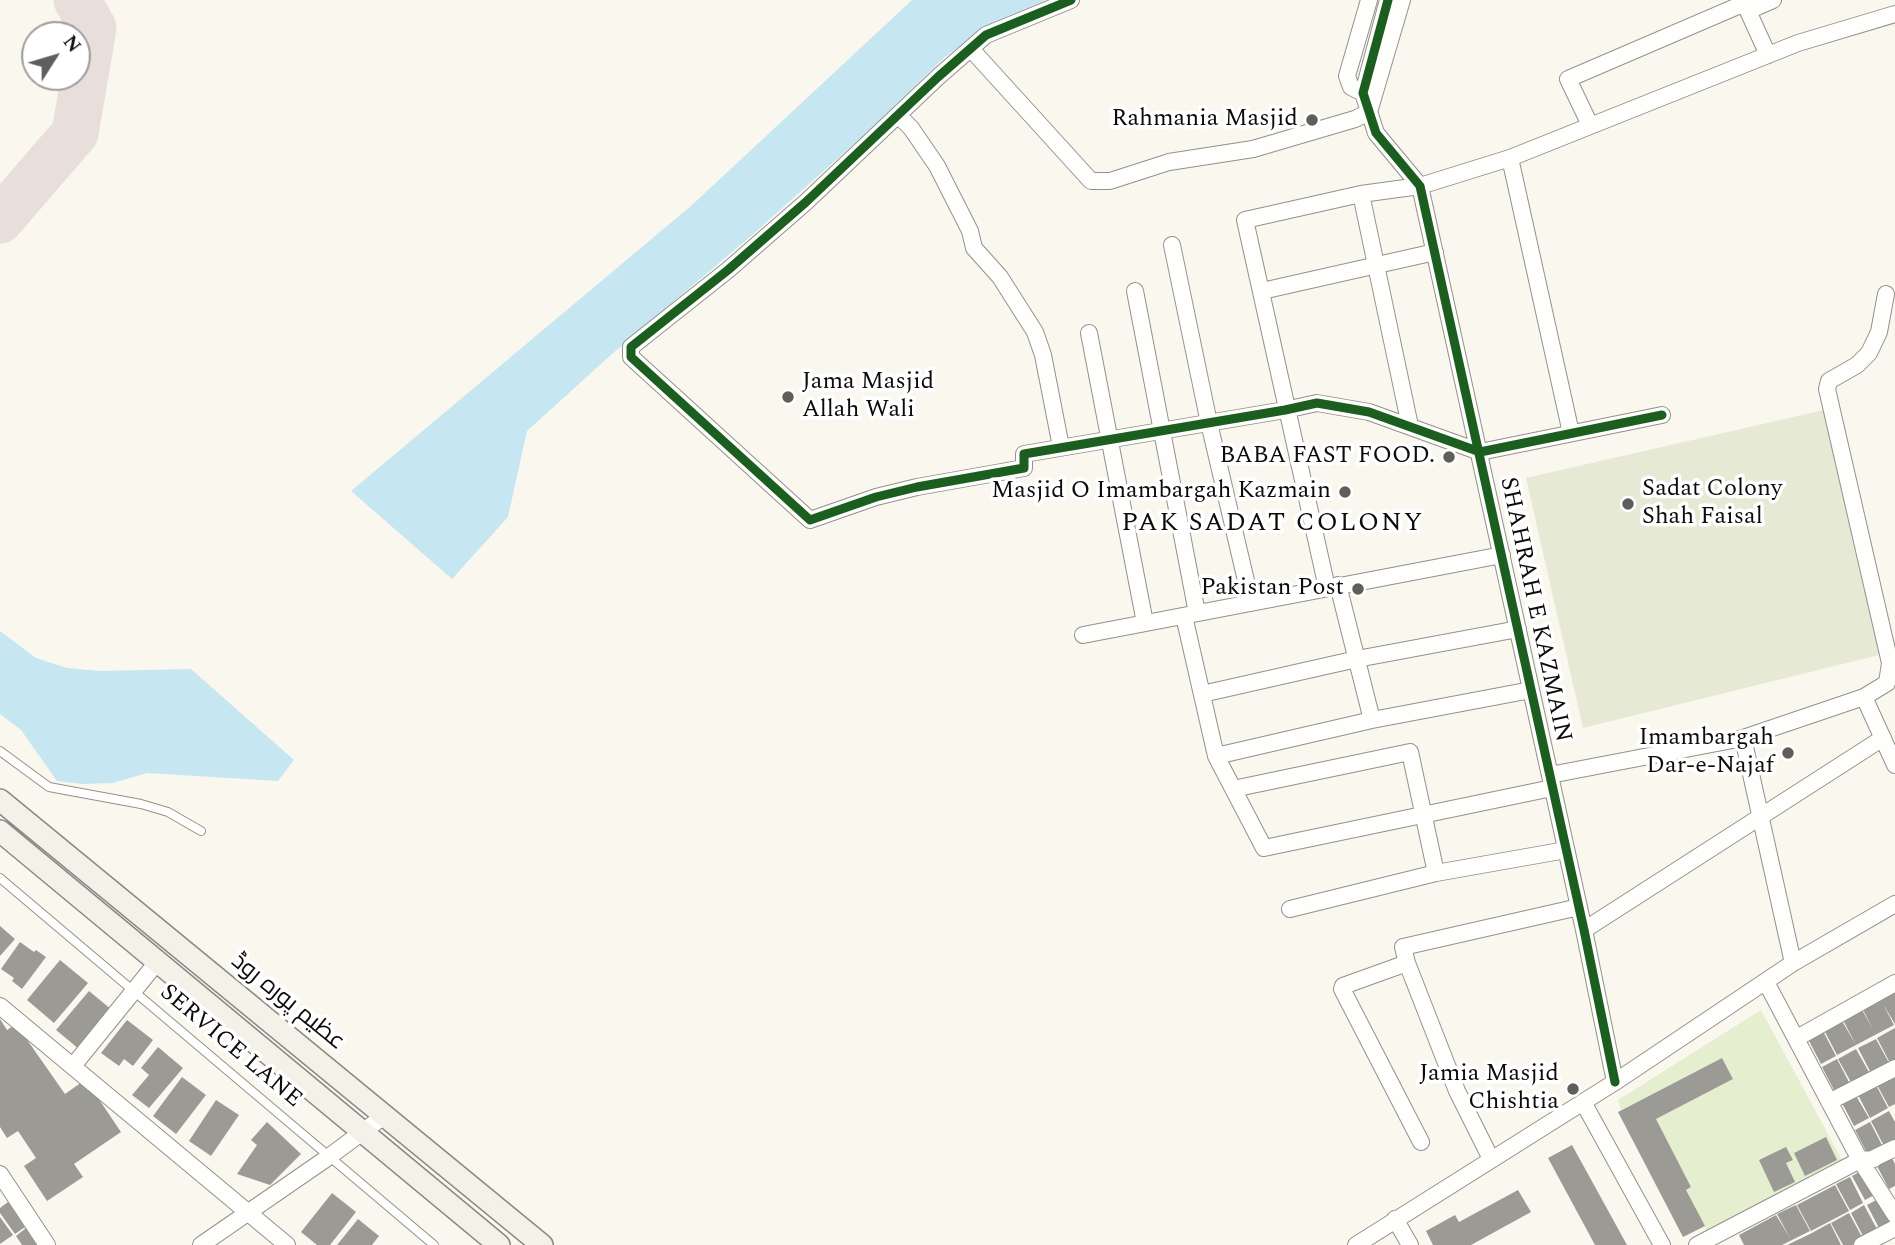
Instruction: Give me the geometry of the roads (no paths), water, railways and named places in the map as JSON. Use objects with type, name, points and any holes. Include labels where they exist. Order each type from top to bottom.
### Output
[{"type":"main road","name":"عظیم پورہ روڈ","points":[[0,800],[542,1245]]},
{"type":"main road","name":"عظیم پورہ روڈ","points":[[0,831],[499,1245]]},
{"type":"street","points":[[1071,0],[986,35],[787,219],[631,347],[631,357],[810,520],[876,497],[917,487],[1024,468],[1024,454],[1317,403],[1369,412],[1480,453],[1662,415]]},
{"type":"street","name":"SHAHRAH E KAZMAIN","points":[[1370,0],[1347,76],[1350,87],[1363,93],[1376,133],[1420,187],[1615,1082]]},
{"type":"street","points":[[1363,93],[1388,0]]},
{"type":"street","points":[[971,48],[1091,181],[1110,181],[1169,162],[1253,149],[1355,120],[1369,112],[1402,0]]},
{"type":"street","points":[[1590,125],[1569,79],[1745,5],[1773,0]]},
{"type":"street","points":[[1745,5],[1768,55]]},
{"type":"street","points":[[1372,720],[1357,659],[1332,587],[1285,410],[1245,220],[1361,194],[1420,187],[1510,158],[1798,43],[1895,14]]},
{"type":"street","points":[[899,116],[911,128],[937,166],[970,231],[974,248],[1000,277],[1035,332],[1043,355],[1061,447]]},
{"type":"street","points":[[1510,158],[1571,433]]},
{"type":"street","points":[[1361,194],[1410,426]]},
{"type":"street","points":[[1172,245],[1209,423],[1251,602]]},
{"type":"street","points":[[1262,291],[1435,252]]},
{"type":"street","points":[[1135,291],[1161,431],[1202,694],[1216,757],[1264,848],[1424,814],[1551,781],[1743,737],[1864,697],[1887,683],[1890,663],[1827,389],[1829,382],[1857,365],[1869,353],[1879,332],[1886,294]]},
{"type":"street","points":[[1089,333],[1145,623]]},
{"type":"street","points":[[1083,635],[1502,555]]},
{"type":"street","points":[[1202,694],[1357,659],[1518,629]]},
{"type":"street","points":[[1216,757],[1372,720],[1531,690]]},
{"type":"street","points":[[1864,697],[1895,765]]},
{"type":"street","points":[[1743,737],[1793,963]]},
{"type":"street","points":[[1584,930],[1882,738]]},
{"type":"street","points":[[1233,789],[1410,752],[1436,873]]},
{"type":"street","points":[[1290,909],[1436,873],[1566,850]]},
{"type":"street","points":[[1356,1245],[1615,1082],[1793,963],[1895,904]]},
{"type":"street","points":[[1491,1159],[1457,1091],[1403,947],[1579,907]]},
{"type":"street","points":[[74,1066],[158,961]]},
{"type":"street","points":[[1407,963],[1343,986],[1342,989],[1421,1142]]},
{"type":"street","points":[[1766,982],[1829,1102],[1895,1215]]},
{"type":"street","points":[[1797,1038],[1895,983]]},
{"type":"street","points":[[0,1006],[287,1245]]},
{"type":"street","points":[[1829,1102],[1895,1068]]},
{"type":"street","points":[[1583,1102],[1661,1245]]},
{"type":"street","points":[[201,1245],[384,1116]]},
{"type":"street","points":[[1697,1245],[1895,1148]]},
{"type":"street","points":[[0,1174],[6,1196],[47,1245]]},
{"type":"street","points":[[1395,1219],[1409,1245]]},
{"type":"street","points":[[1862,1245],[1895,1227]]},
{"type":"lane","points":[[0,751],[49,787],[141,804],[168,813],[201,831]]},
{"type":"lane","name":"SERVICE LANE","points":[[0,878],[434,1245]]},
{"type":"water","points":[[912,0],[1046,0],[994,22],[945,57],[866,133],[751,236],[613,353],[527,431],[508,517],[452,579],[351,491],[692,205]]},
{"type":"water","points":[[0,631],[36,658],[67,668],[100,671],[191,669],[294,760],[278,781],[147,773],[113,783],[82,784],[57,781],[21,730],[0,714]]},
{"type":"place","name":"Rahmania Masjid","points":[[1312,120]]},
{"type":"place","name":"Jama Masjid Allah Wali","points":[[788,397]]},
{"type":"place","name":"BABA FAST FOOD.","points":[[1449,457]]},
{"type":"place","name":"Masjid O Imambargah Kazmain","points":[[1345,492]]},
{"type":"place","name":"Sadat Colony Shah Faisal","points":[[1628,504]]},
{"type":"place","name":"Pakistan Post","points":[[1358,589]]},
{"type":"place","name":"Imambargah Dar-e-Najaf","points":[[1788,753]]},
{"type":"place","name":"Jamia Masjid Chishtia","points":[[1573,1089]]},
{"type":"district","name":"PAK SADAT COLONY","points":[[1273,525]]}]
